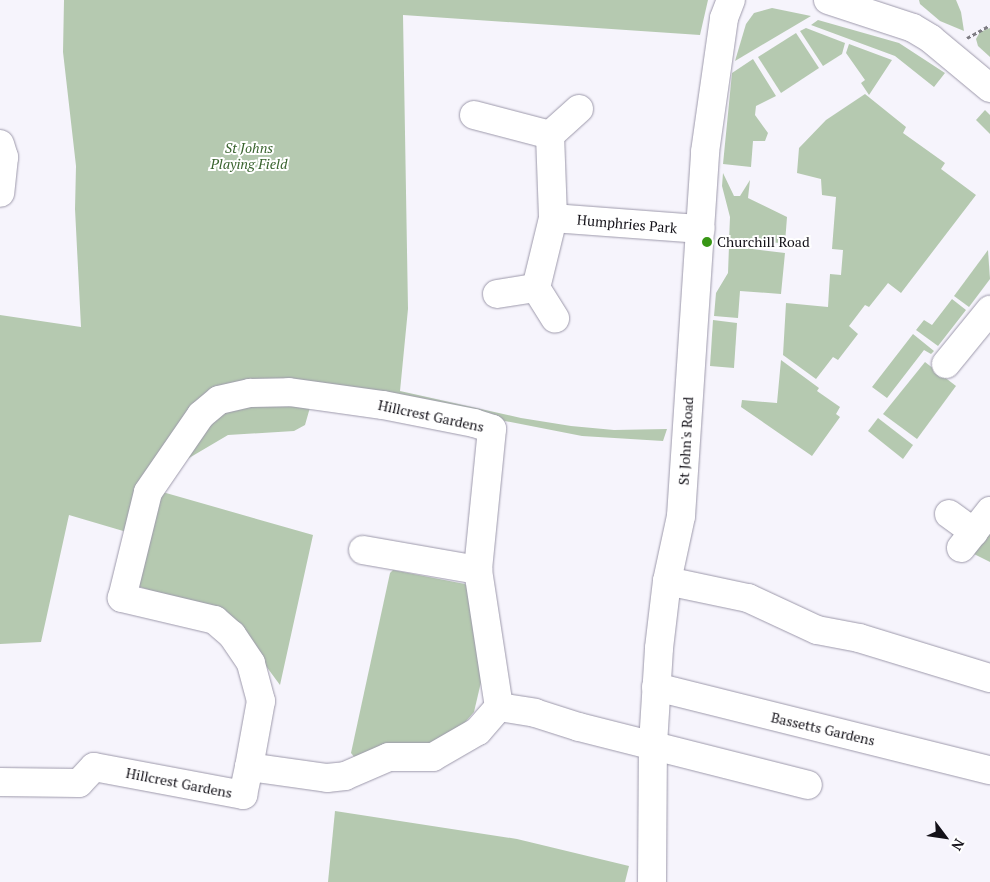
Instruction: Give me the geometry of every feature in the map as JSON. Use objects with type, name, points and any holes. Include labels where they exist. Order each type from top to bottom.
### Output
[{"type":"street","name":"St John's Road","points":[[652,882],[653,744],[656,687],[667,581],[681,516],[705,152],[724,18],[731,0]]},
{"type":"street","points":[[828,0],[897,11],[990,88]]},
{"type":"street","points":[[550,135],[580,109]]},
{"type":"street","points":[[474,115],[550,135]]},
{"type":"street","points":[[550,135],[553,218],[550,240],[536,288],[555,318]]},
{"type":"street","points":[[0,144],[4,157],[0,193]]},
{"type":"street","name":"Humphries Park","points":[[553,218],[701,229]]},
{"type":"street","points":[[497,294],[536,288]]},
{"type":"street","points":[[946,364],[990,310]]},
{"type":"street","name":"Hillcrest Gardens","points":[[0,782],[79,783],[94,767],[243,795],[261,701],[251,663],[232,635],[215,620],[122,598],[138,526],[153,484],[201,414],[220,400],[250,393],[289,392],[347,401],[383,404],[474,423],[492,429],[478,570],[499,706]]},
{"type":"street","points":[[949,514],[975,530]]},
{"type":"street","points":[[363,550],[478,570]]},
{"type":"street","points":[[667,581],[748,598],[817,630],[859,638],[990,678]]},
{"type":"street","name":"Bassetts Gardens","points":[[656,687],[990,770]]},
{"type":"street","points":[[249,766],[327,778],[345,776],[389,757],[433,757],[478,731],[499,706],[808,785]]},
{"type":"green space","name":"St Johns Playing Field","points":[[64,0],[708,0],[700,35],[403,15],[408,309],[400,391],[521,418],[571,426],[614,430],[667,429],[663,441],[582,436],[397,400],[315,390],[305,425],[294,431],[228,435],[145,484],[130,533],[69,515],[41,642],[0,644],[0,315],[81,327],[75,209],[76,166],[63,52]]},
{"type":"green space","points":[[919,0],[956,0],[961,12],[964,31],[940,21],[920,4]]},
{"type":"green space","points":[[772,8],[811,16],[735,61],[746,24],[754,13]]},
{"type":"green space","points":[[818,20],[899,43],[945,73],[934,87],[895,56],[811,25]]},
{"type":"green space","points":[[806,28],[845,43],[842,54],[823,66],[800,31]]},
{"type":"green space","points":[[990,28],[990,57],[978,46],[976,39],[980,32]]},
{"type":"green space","points":[[796,33],[819,68],[781,93],[758,57]]},
{"type":"green space","points":[[849,44],[892,60],[869,95],[861,83],[865,80],[846,53]]},
{"type":"green space","points":[[753,59],[776,96],[756,106],[755,115],[768,133],[765,141],[753,141],[751,167],[723,164],[732,73]]},
{"type":"green space","points":[[865,94],[906,127],[903,133],[945,163],[941,169],[976,195],[901,293],[888,283],[869,307],[865,305],[849,326],[858,334],[838,360],[833,357],[816,379],[783,355],[786,303],[828,307],[830,274],[841,275],[843,250],[832,249],[836,197],[822,195],[821,179],[797,173],[799,148],[826,120]]},
{"type":"green space","points":[[985,110],[990,115],[990,134],[976,120]]},
{"type":"green space","points":[[723,173],[734,196],[740,196],[750,180],[748,198],[787,217],[785,243],[729,241],[730,217],[722,186]]},
{"type":"green space","points":[[729,246],[785,253],[781,294],[740,291],[738,318],[714,316],[716,293],[728,273]]},
{"type":"green space","points":[[988,250],[990,279],[969,307],[954,296]]},
{"type":"green space","points":[[952,299],[966,310],[938,346],[916,330],[924,320],[932,325]]},
{"type":"green space","points":[[713,320],[737,323],[734,368],[710,366]]},
{"type":"green space","points":[[913,334],[934,351],[931,354],[924,350],[887,398],[872,387]]},
{"type":"green space","points":[[781,360],[819,388],[817,391],[840,407],[836,414],[840,417],[812,456],[741,407],[742,400],[777,403]]},
{"type":"green space","points":[[925,362],[956,386],[917,439],[883,414]]},
{"type":"green space","points":[[878,418],[913,445],[903,459],[868,431]]},
{"type":"green space","points":[[159,491],[313,535],[280,685],[230,617],[131,584]]},
{"type":"green space","points":[[990,530],[990,562],[972,553]]},
{"type":"green space","points":[[393,570],[465,584],[471,590],[481,682],[474,712],[455,734],[436,748],[355,758],[351,753],[390,573]]},
{"type":"green space","points":[[335,811],[517,839],[629,866],[625,882],[328,882]]},
{"type":"place","name":"Churchill Road","points":[[707,242]]}]
